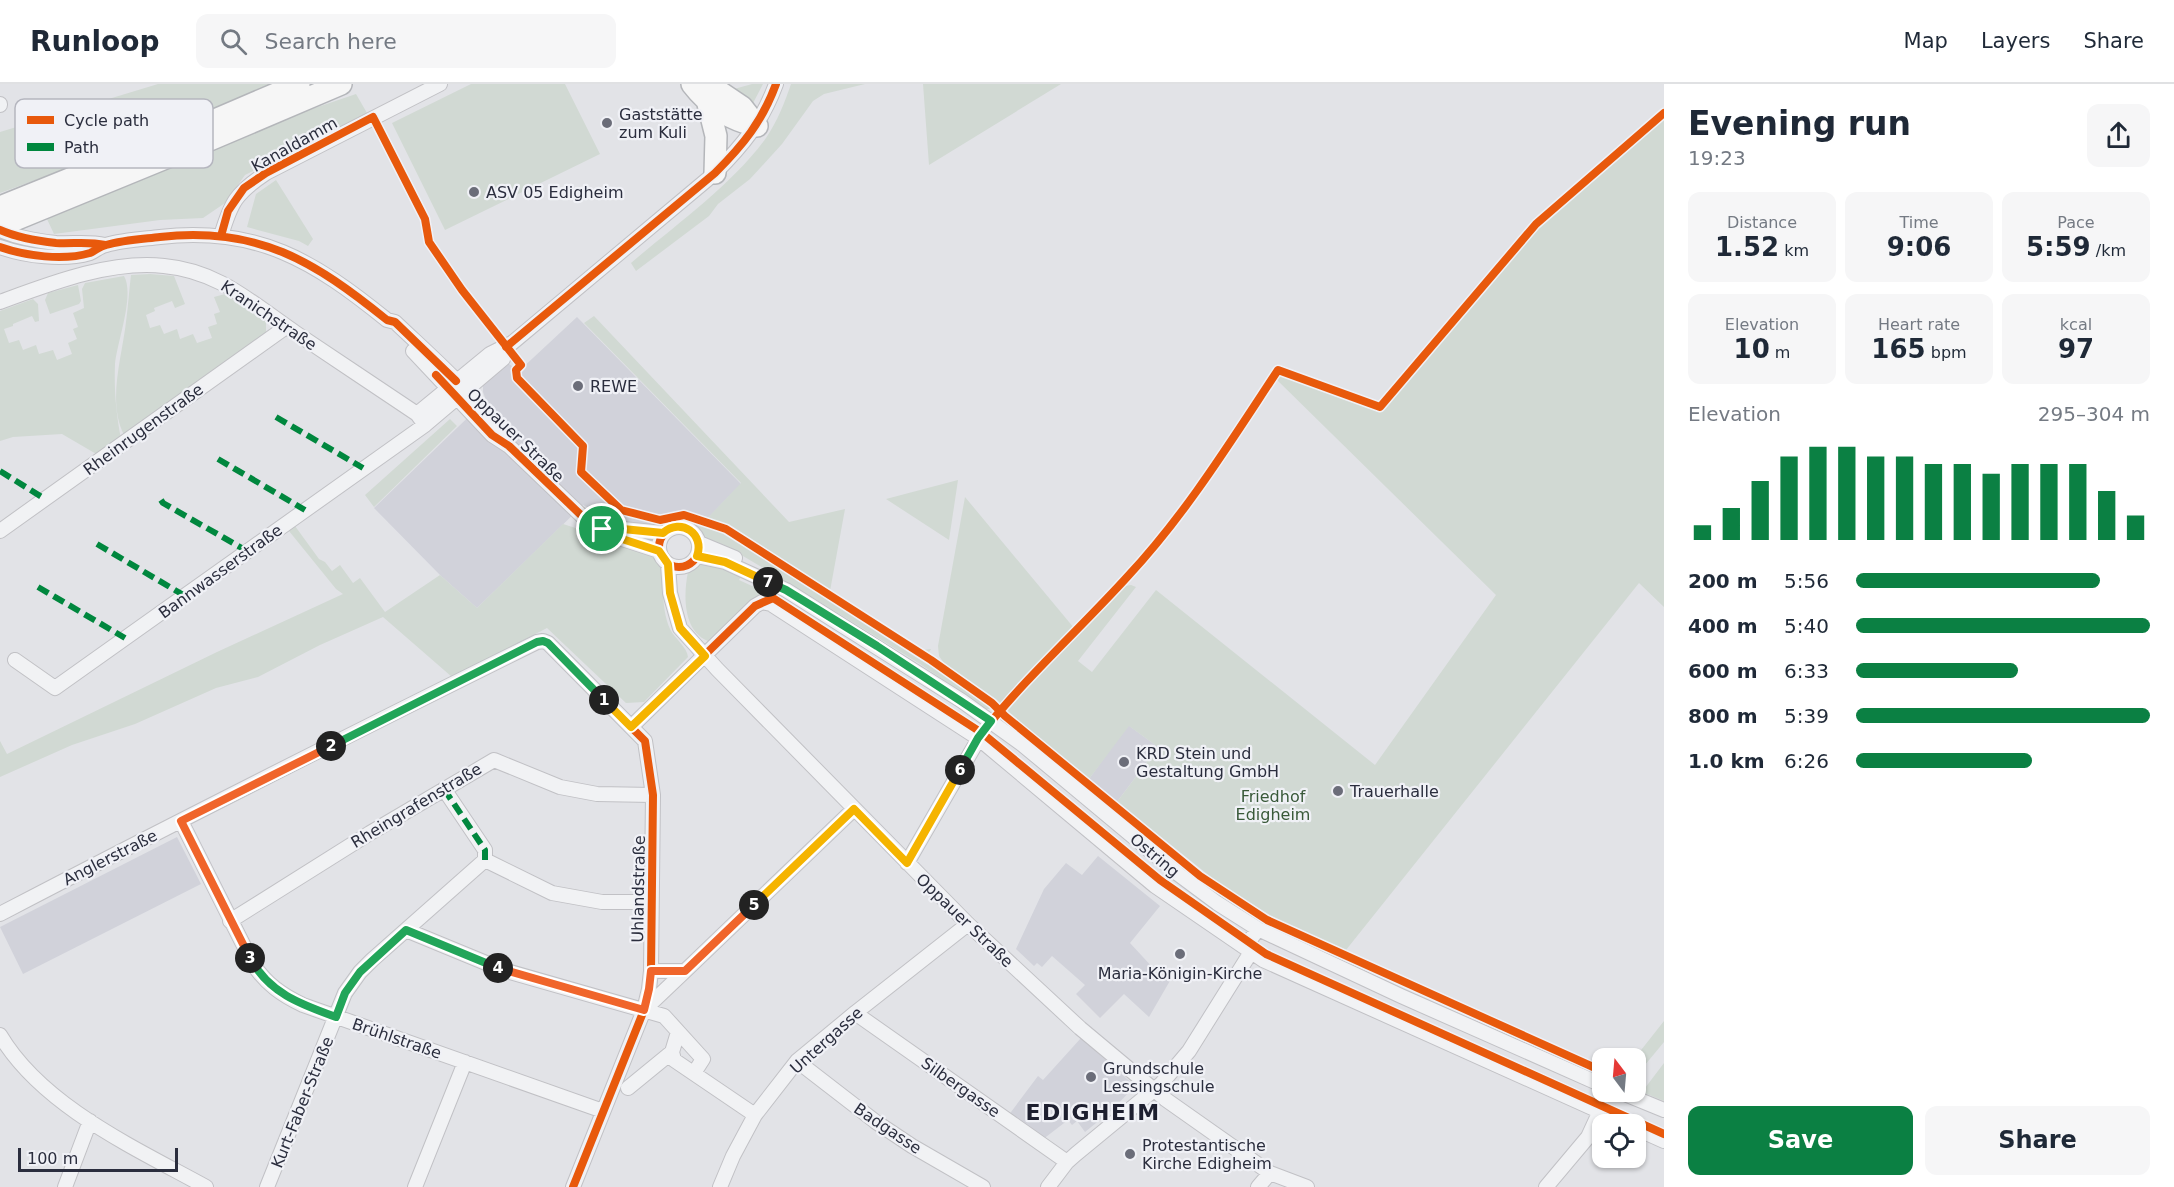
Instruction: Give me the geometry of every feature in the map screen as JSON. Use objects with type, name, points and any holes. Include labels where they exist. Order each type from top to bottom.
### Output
[{"type":"highway","points":[[213,120],[299,84]]},
{"type":"highway","points":[[213,136],[341,84]]},
{"type":"highway","points":[[692,84],[708,94],[741,123],[757,126]]},
{"type":"highway","points":[[708,94],[740,84]]},
{"type":"highway","points":[[708,94],[716,136],[715,173]]},
{"type":"highway","points":[[4,221],[112,168]]},
{"type":"highway","points":[[4,221],[134,168]]},
{"type":"street","name":"Kanaldamm","points":[[221,236],[228,212],[243,188],[280,166],[440,84]]},
{"type":"street","name":"Bannwasserstraße","points":[[15,660],[55,688],[421,420],[457,390],[490,354],[507,347],[715,173],[739,149],[757,126],[776,84]]},
{"type":"street","name":"Oppauer Straße","points":[[4,221],[33,240],[58,243],[89,242],[105,245],[177,235],[221,236],[262,244],[303,261],[344,286],[387,320],[390,328],[457,390],[492,435],[510,446],[583,517],[610,535],[659,551]]},
{"type":"street","name":"Oppauer Straße","points":[[0,247],[33,255],[58,256],[90,253],[105,245]]},
{"type":"street","name":"Kranichstraße","points":[[0,302],[74,277],[128,267],[164,266],[200,273],[219,280],[421,420]]},
{"type":"street","name":"Rheinrugenstraße","points":[[0,531],[286,327]]},
{"type":"street","points":[[684,526],[692,531],[698,549],[689,565],[683,567],[668,564],[659,551],[658,545],[663,533],[673,527],[684,526]]},
{"type":"street","points":[[602,529],[663,533]]},
{"type":"street","name":"Ostring","points":[[698,549],[774,585],[826,614],[991,721],[1178,874],[1217,903],[1258,929],[1401,996],[1592,1081]]},
{"type":"street","name":"Oppauer Straße","points":[[668,564],[670,593],[680,628],[968,924],[1080,1028],[1154,1090],[1270,1173],[1307,1187]]},
{"type":"street","points":[[673,601],[683,567]]},
{"type":"street","name":"Ostring","points":[[631,727],[754,606],[762,602],[771,604],[978,738],[1155,886],[1263,960],[1606,1114]]},
{"type":"street","name":"Uhlandstraße","points":[[543,641],[548,643],[645,741],[653,795],[649,989],[644,1010],[573,1187]]},
{"type":"street","name":"Anglerstraße","points":[[0,914],[458,681],[543,641]]},
{"type":"street","points":[[907,863],[978,738],[991,721]]},
{"type":"street","name":"Rheingrafenstraße","points":[[230,921],[494,760],[560,787],[597,794],[653,795]]},
{"type":"street","points":[[444,789],[486,850],[485,860],[552,893],[602,902],[651,902]]},
{"type":"street","points":[[644,1010],[854,809]]},
{"type":"street","name":"Brühlstraße","points":[[181,821],[253,964],[267,983],[290,999],[603,1111]]},
{"type":"street","name":"Kurt-Faber-Straße","points":[[267,1187],[345,993],[356,978],[406,930],[485,860]]},
{"type":"street","name":"Untergasse","points":[[720,1187],[733,1156],[755,1115],[797,1061],[968,924]]},
{"type":"street","points":[[1048,1187],[1067,1162],[1161,1084],[1189,1051],[1251,952],[1248,943],[1258,929]]},
{"type":"street","points":[[406,930],[503,970],[664,1016],[704,1059],[694,1073]]},
{"type":"street","points":[[651,971],[682,974]]},
{"type":"street","name":"Silbergasse","points":[[855,1013],[1067,1162]]},
{"type":"street","points":[[678,1032],[672,1052],[674,1060],[755,1115]]},
{"type":"street","points":[[0,1035],[14,1055],[40,1084],[90,1121],[206,1187]]},
{"type":"street","points":[[628,1088],[672,1052]]},
{"type":"street","name":"Badgasse","points":[[797,1061],[876,1122],[912,1146],[983,1187]]},
{"type":"street","points":[[415,1187],[465,1062]]},
{"type":"street","points":[[1644,1102],[1664,1110]]},
{"type":"street","points":[[1546,1187],[1588,1137],[1600,1111]]},
{"type":"street","points":[[65,1187],[90,1121]]},
{"type":"street","points":[[1646,1133],[1664,1141]]},
{"type":"street","points":[[1258,1187],[1270,1173]]},
{"type":"shaded area","points":[[577,317],[741,484],[697,529],[683,522],[660,529],[608,518],[583,505],[477,608],[440,575],[374,508],[486,400],[483,384],[509,364],[519,371]]},
{"type":"shaded area","points":[[1128,725],[1158,747],[1117,802],[1089,779]]},
{"type":"shaded area","points":[[177,837],[201,884],[23,974],[0,927]]},
{"type":"shaded area","points":[[1098,856],[1160,906],[1130,943],[1155,970],[1171,979],[1149,1017],[1124,994],[1100,1018],[1076,994],[1085,985],[1052,956],[1042,967],[1037,963],[1034,966],[1016,949],[1044,889],[1066,863],[1082,875]]},
{"type":"shaded area","points":[[1081,1038],[1135,1086],[1112,1110],[1085,1132],[1077,1121],[1072,1125],[1068,1120],[1042,1140],[1008,1116],[1038,1076],[1043,1080]]},
{"type":"green space","points":[[158,84],[278,84],[213,112],[213,99],[109,99]]},
{"type":"green space","name":"ASV 05 Edigheim","points":[[471,84],[565,84],[600,154],[445,230],[392,123]]},
{"type":"green space","points":[[752,84],[763,84],[750,109],[727,91]]},
{"type":"green space","points":[[791,84],[865,84],[824,94],[813,101],[782,144],[750,179],[718,204],[709,216],[636,271],[631,263],[720,189],[752,156],[774,125]]},
{"type":"green space","points":[[923,84],[1061,84],[929,165]]},
{"type":"green space","points":[[356,94],[367,113],[245,175],[225,203],[203,218],[160,220],[54,234],[47,219],[169,168],[213,168],[213,149],[300,113]]},
{"type":"green space","name":"Friedhof Edigheim","points":[[1664,117],[1664,607],[1639,583],[1346,950],[1278,920],[1221,885],[1117,802],[1158,747],[1129,726],[1089,779],[1004,710],[1125,586],[1131,585],[1136,587],[1078,661],[1092,672],[1156,590],[1375,765],[1496,595],[1276,379],[1280,374],[1381,411],[1539,227]]},
{"type":"green space","points":[[15,127],[15,168],[68,168],[0,193],[0,132]]},
{"type":"green space","points":[[276,180],[313,239],[308,246],[299,241],[247,227],[256,194]]},
{"type":"green space","points":[[131,275],[174,276],[185,304],[175,308],[172,301],[154,308],[155,311],[146,315],[150,328],[160,325],[164,334],[177,329],[180,339],[193,334],[197,343],[212,338],[208,327],[217,324],[214,314],[220,312],[214,297],[225,294],[266,322],[266,335],[124,435],[119,422],[116,394]]},
{"type":"green space","points":[[124,276],[127,284],[127,306],[115,364],[116,402],[121,439],[98,455],[62,434],[13,437],[0,441],[0,311],[33,299],[38,304],[39,321],[35,322],[32,316],[4,329],[9,343],[19,340],[23,350],[36,345],[39,354],[53,350],[57,360],[72,354],[68,343],[77,339],[73,329],[78,327],[73,313],[84,308],[82,289],[85,283]]},
{"type":"green space","points":[[78,285],[81,301],[79,304],[50,314],[45,300],[48,293]]},
{"type":"green space","points":[[594,316],[789,522],[845,509],[830,591],[923,650],[931,649],[928,660],[991,705],[992,709],[986,709],[920,664],[743,556],[706,541],[697,529],[741,483],[584,323]]},
{"type":"green space","points":[[450,419],[457,426],[374,507],[365,495]]},
{"type":"green space","points":[[958,480],[949,540],[886,499]]},
{"type":"green space","points":[[965,497],[1074,628],[1000,705],[946,666],[939,656],[938,646]]},
{"type":"green space","points":[[563,524],[654,553],[665,567],[663,590],[665,614],[670,629],[688,657],[644,702],[626,703],[547,628],[452,677],[383,617],[320,645],[258,677],[216,688],[135,724],[72,745],[0,777],[0,741],[7,754],[217,652],[343,594],[336,589],[289,531],[295,526],[319,559],[325,562],[332,571],[340,565],[353,583],[360,578],[385,612],[440,575],[477,608]]},
{"type":"green space","points":[[706,561],[743,573],[739,580],[765,592],[763,597],[711,642],[702,638],[695,631],[690,623],[686,603],[688,572]]},
{"type":"green space","points":[[1664,1021],[1664,1042],[1646,1064],[1646,1048],[1643,1048]]},
{"type":"green space","points":[[1664,1063],[1664,1101],[1646,1094],[1646,1087]]},
{"type":"marked path","points":[[276,417],[363,468]]},
{"type":"marked path","points":[[218,459],[305,510]]},
{"type":"marked path","points":[[0,471],[45,499]]},
{"type":"marked path","points":[[161,500],[247,551]]},
{"type":"marked path","points":[[97,544],[185,596]]},
{"type":"marked path","points":[[38,587],[125,638]]},
{"type":"marked path","points":[[444,789],[485,850],[485,860]]},
{"type":"cycle path","points":[[506,347],[715,173],[751,132],[765,110],[776,84]]},
{"type":"cycle path","points":[[982,733],[1017,692],[1128,576],[1169,528],[1278,370],[1380,407],[1536,224],[1664,113]]},
{"type":"cycle path","points":[[221,236],[228,211],[244,188],[266,173],[373,117],[425,219],[429,242],[462,290],[521,365],[516,370],[517,378],[583,446],[581,472],[621,510],[660,520],[684,515],[726,529],[931,660],[992,703],[1200,876],[1267,920],[1592,1066]]},
{"type":"cycle path","points":[[0,230],[42,241],[105,245]]},
{"type":"cycle path","points":[[0,247],[33,255],[68,257],[90,253],[119,242],[160,237],[195,235],[227,237],[256,243],[283,252],[309,265],[335,281],[387,320],[395,322],[456,381]]},
{"type":"cycle path","points":[[436,375],[492,435],[509,446],[583,517],[610,535],[659,551]]},
{"type":"cycle path","points":[[679,527],[687,528],[693,533],[698,539],[699,547],[698,555],[693,561],[687,566],[679,567],[671,566],[665,561],[660,555],[659,547],[660,539],[665,533],[671,528],[679,527]]},
{"type":"cycle path","points":[[668,564],[670,593],[680,628],[705,656]]},
{"type":"cycle path","points":[[573,1187],[644,1010],[649,989],[653,795],[645,741],[631,727],[755,606],[773,598],[982,733],[1160,880],[1266,954],[1664,1134]]},
{"type":"place","name":"Gaststätte zum Kuli","points":[[607,123]]},
{"type":"place","name":"ASV 05 Edigheim","points":[[474,192]]},
{"type":"place","name":"REWE","points":[[578,386]]},
{"type":"place","name":"KRD Stein und Gestaltung GmbH","points":[[1124,762]]},
{"type":"place","name":"Trauerhalle","points":[[1338,791]]},
{"type":"place","name":"Maria-Königin-Kirche","points":[[1180,954]]},
{"type":"place","name":"Grundschule Lessingschule","points":[[1091,1077]]},
{"type":"place","name":"Protestantische Kirche Edigheim","points":[[1130,1154]]},
{"type":"district","name":"EDIGHEIM","points":[[1093,1112]]},
{"type":"route","points":[[684,526],[697,536],[699,550],[697,556],[725,562],[786,590],[918,672],[991,721],[978,738],[907,863],[854,809],[685,971],[651,971],[644,1010],[503,970],[406,930],[360,972],[345,993],[336,1017],[303,1005],[278,992],[267,983],[253,964],[181,821],[537,642],[548,643],[631,727],[705,656],[680,628],[670,593],[668,564],[659,551],[610,535],[602,529],[663,533],[673,527],[684,526]]}]
